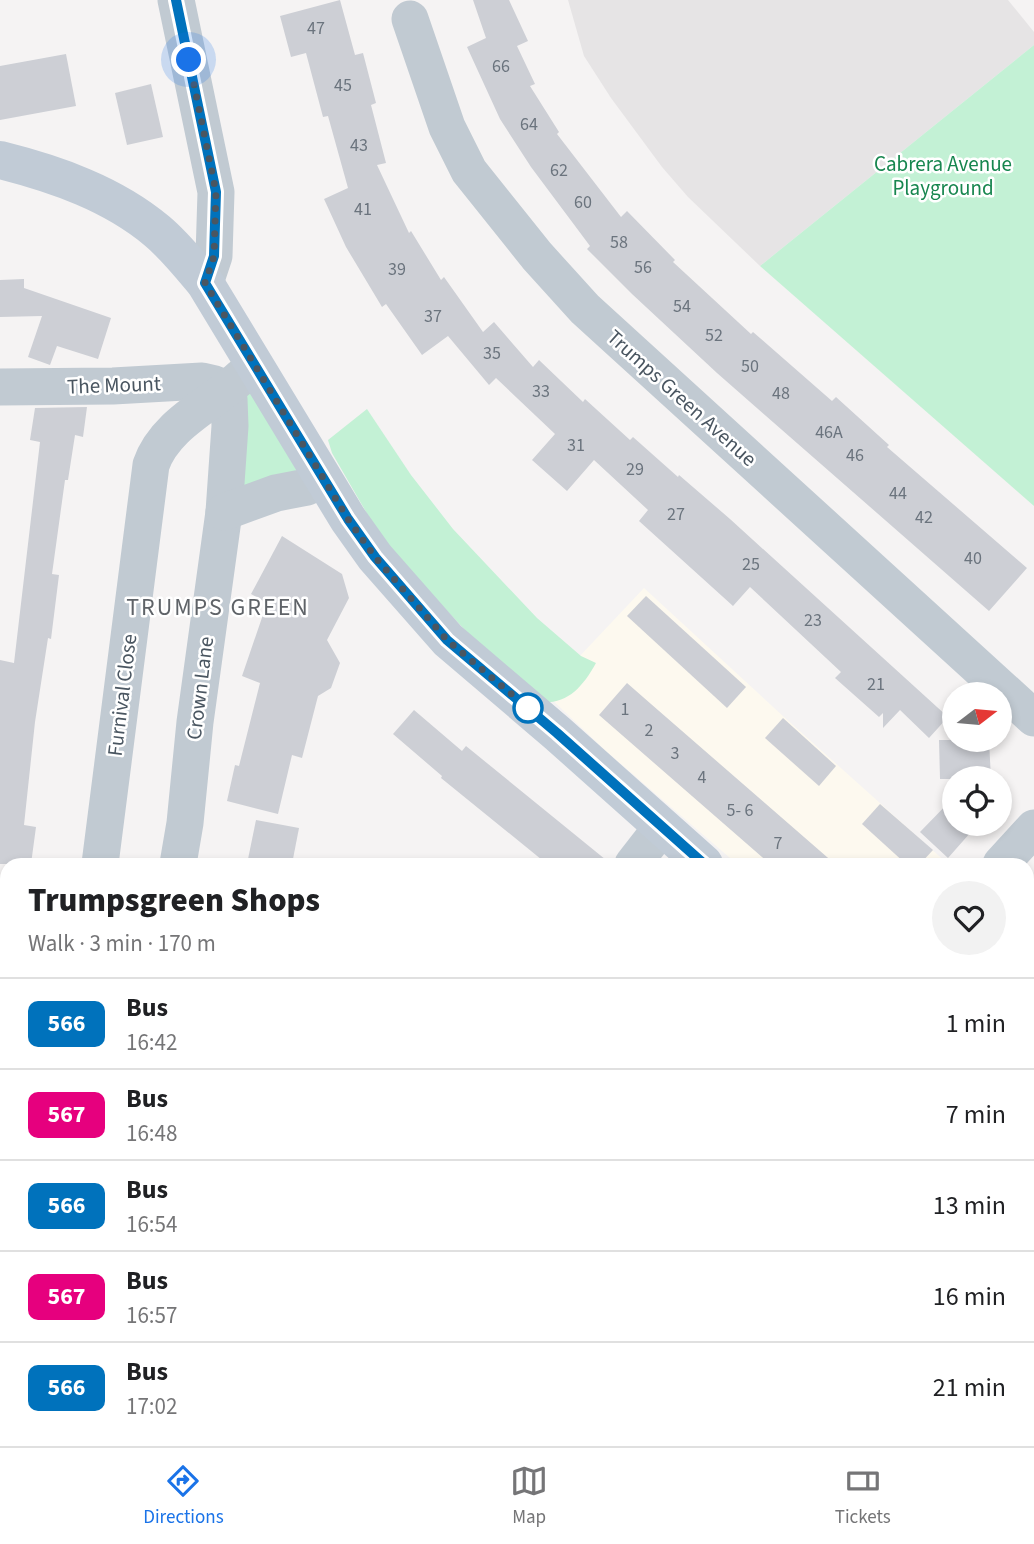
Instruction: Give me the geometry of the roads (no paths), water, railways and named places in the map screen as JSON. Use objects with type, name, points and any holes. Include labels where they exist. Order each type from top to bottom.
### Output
[{"type":"street","points":[[176,0],[216,192],[214,256],[205,283]]},
{"type":"street","name":"Trumps Green Avenue","points":[[410,19],[432,88],[458,152],[469,171],[537,256],[585,309],[1034,718]]},
{"type":"street","points":[[0,160],[38,170],[121,205],[157,231],[205,283],[348,519],[375,557],[447,640],[557,733],[697,858]]},
{"type":"street","name":"Furnival Close","points":[[101,858],[151,465],[162,442],[192,415],[225,392],[255,363]]},
{"type":"street","name":"The Mount","points":[[0,387],[113,386],[202,381],[215,384],[225,392]]},
{"type":"street","name":"Crown Lane","points":[[179,858],[224,512],[230,407],[225,392]]},
{"type":"street","points":[[224,512],[276,493],[307,487],[323,478]]},
{"type":"street","points":[[638,858],[661,828]]},
{"type":"street","points":[[1006,858],[1034,828]]},
{"type":"district","name":"TRUMPS GREEN","points":[[218,607]]},
{"type":"park label","name":"Cabrera Avenue Playground","points":[[943,176]]}]
